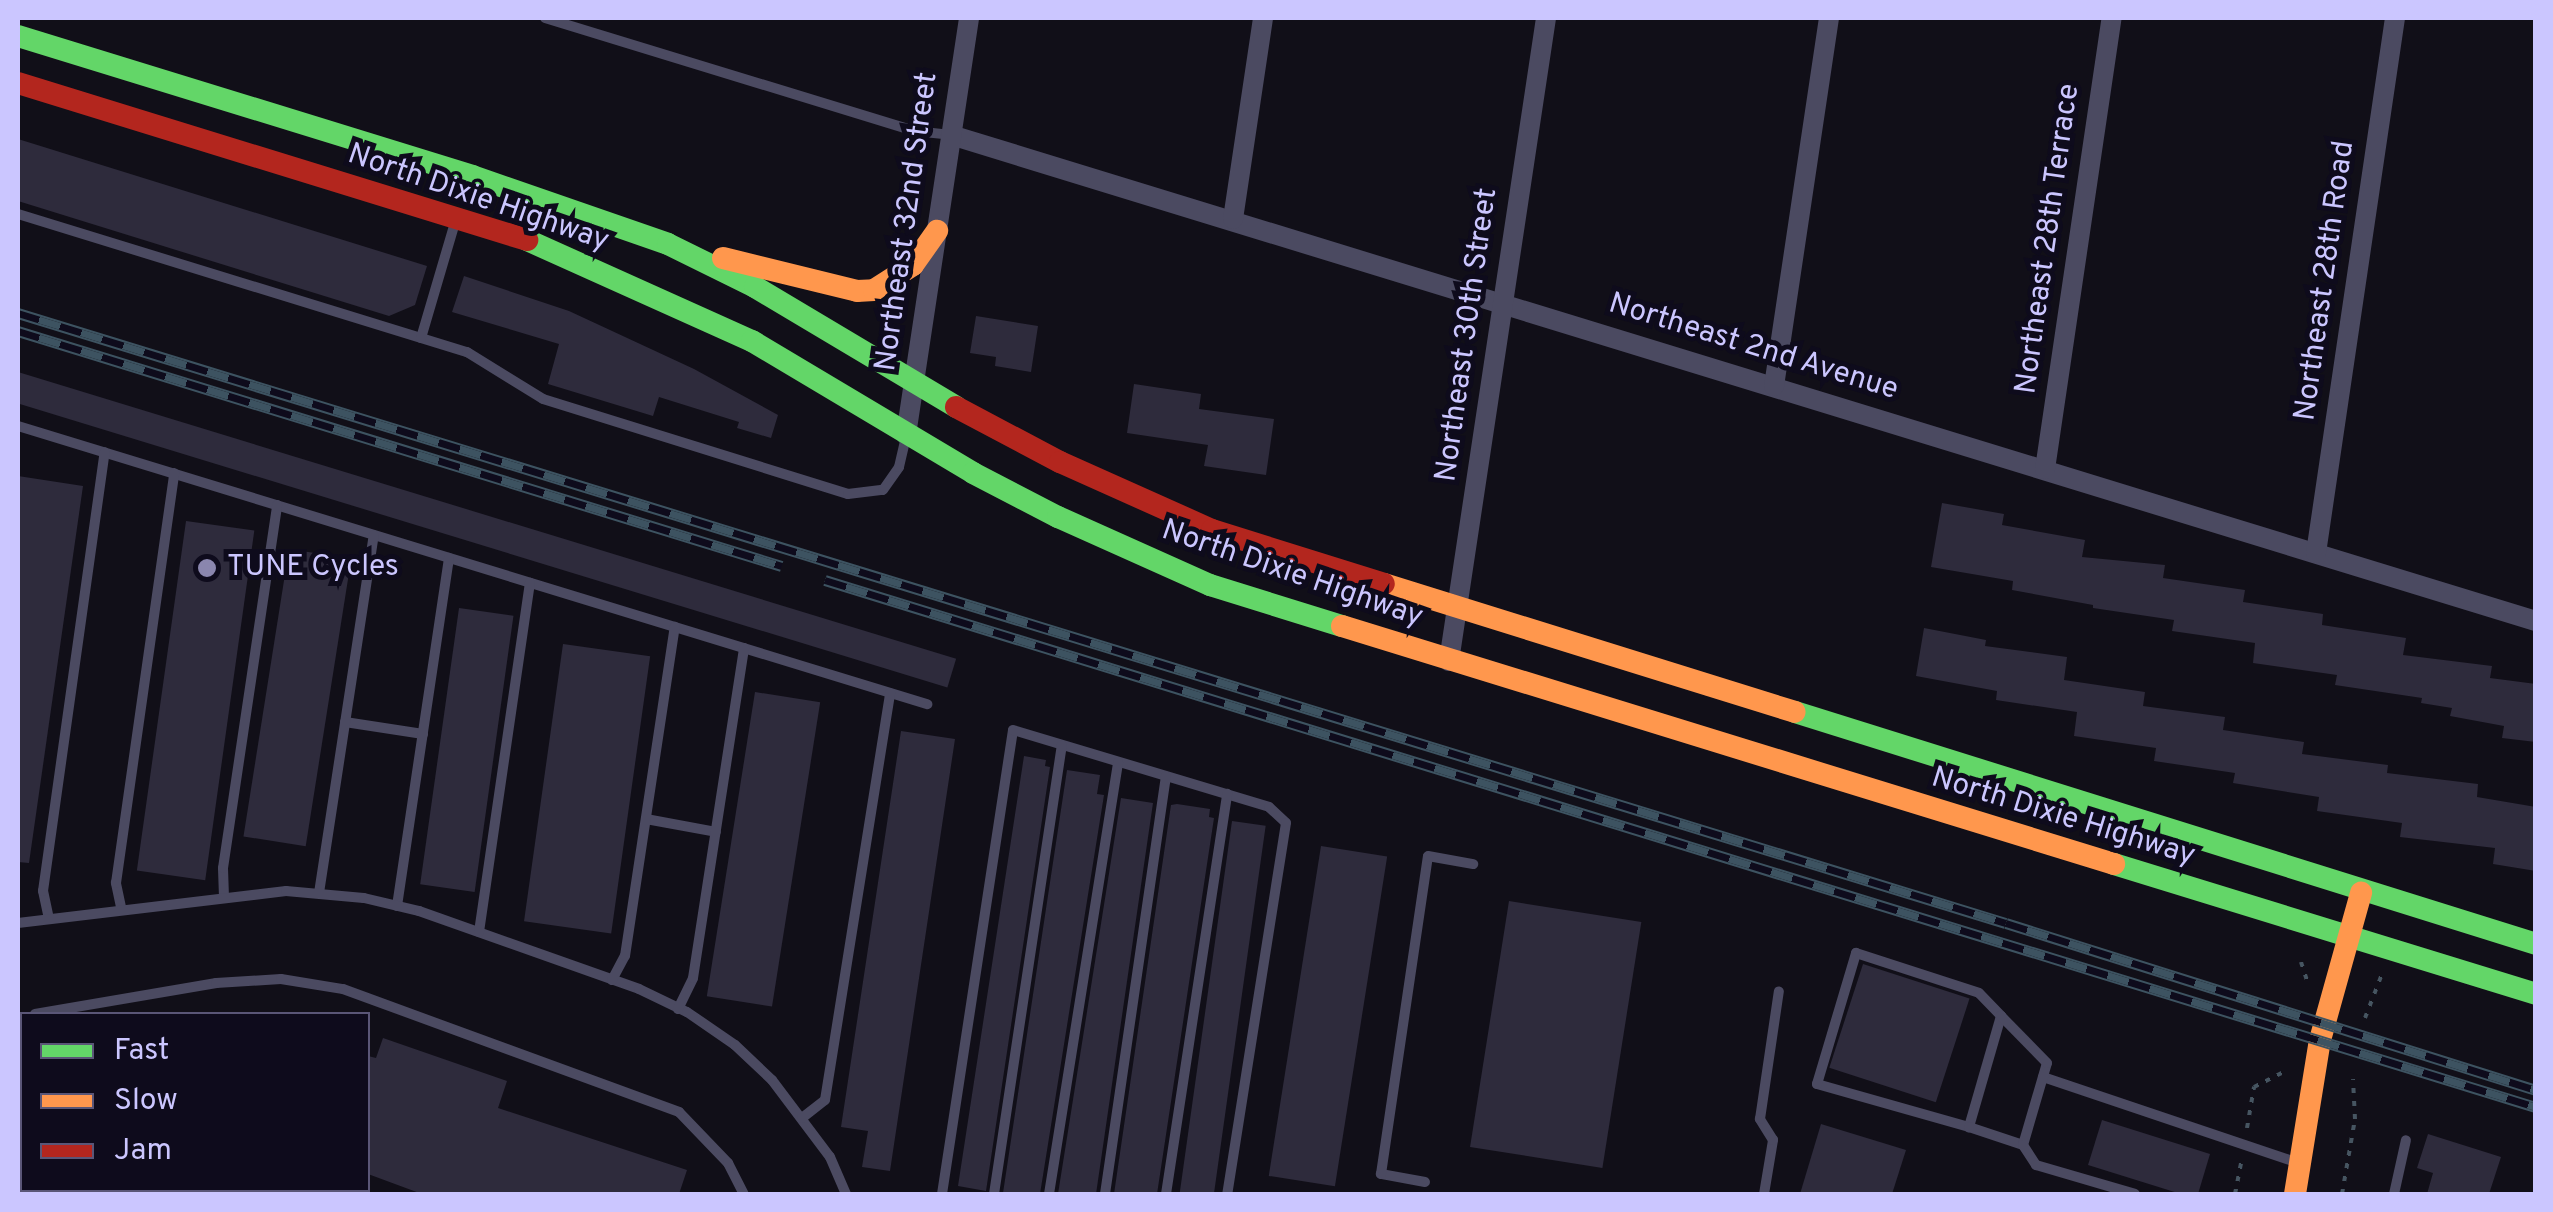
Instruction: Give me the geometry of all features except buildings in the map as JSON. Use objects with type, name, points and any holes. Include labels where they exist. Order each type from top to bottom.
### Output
[{"type":"main road","name":"North Dixie Highway","points":[[18,36],[472,176],[668,244],[754,286],[914,383],[1060,462],[1212,530],[2361,893],[2536,944]]},
{"type":"main road","name":"North Dixie Highway","points":[[18,83],[521,238],[666,299],[752,342],[906,435],[1058,517],[1210,585],[2536,994]]},
{"type":"main road","points":[[668,244],[857,291],[891,283],[913,264],[937,231]]},
{"type":"main road","points":[[2295,1194],[2320,1040],[2361,893]]},
{"type":"street","name":"Northeast 32nd Street","points":[[906,435],[969,18]]},
{"type":"street","points":[[1233,219],[1263,18]]},
{"type":"street","name":"Northeast 30th Street","points":[[1448,660],[1546,18]]},
{"type":"street","points":[[1774,386],[1829,18]]},
{"type":"street","name":"Northeast 28th Terrace","points":[[2045,469],[2112,18]]},
{"type":"street","name":"Northeast 28th Road","points":[[2316,552],[2395,18]]},
{"type":"street","name":"Northeast 2nd Avenue","points":[[951,135],[2536,621]]},
{"type":"lane","points":[[545,18],[914,132],[951,135]]},
{"type":"lane","points":[[18,214],[467,352],[543,399],[848,494],[874,494],[888,484],[906,435]]},
{"type":"lane","points":[[421,338],[456,218]]},
{"type":"lane","points":[[18,426],[927,704]]},
{"type":"lane","points":[[49,918],[44,891],[105,452]]},
{"type":"lane","points":[[121,908],[116,883],[174,473]]},
{"type":"lane","points":[[224,896],[223,868],[277,504]]},
{"type":"lane","points":[[319,893],[374,534]]},
{"type":"lane","points":[[397,906],[450,558]]},
{"type":"lane","points":[[479,932],[530,582]]},
{"type":"lane","points":[[612,980],[625,956],[675,627]]},
{"type":"lane","points":[[678,1008],[693,978],[744,648]]},
{"type":"lane","points":[[802,1118],[825,1100],[890,693]]},
{"type":"lane","points":[[345,722],[423,734]]},
{"type":"lane","points":[[942,1194],[1014,730],[1269,807],[1286,822],[1227,1194]]},
{"type":"lane","points":[[994,1194],[1062,745]]},
{"type":"lane","points":[[1050,1194],[1118,762]]},
{"type":"lane","points":[[1104,1194],[1166,776]]},
{"type":"lane","points":[[1166,1194],[1226,794]]},
{"type":"lane","points":[[646,818],[716,832]]},
{"type":"lane","points":[[1424,1182],[1381,1174],[1428,856],[1473,864]]},
{"type":"lane","points":[[18,923],[224,896],[319,893],[397,906],[479,932],[678,1008],[735,1045],[802,1118],[830,1157],[846,1194]]},
{"type":"lane","points":[[2023,1144],[2047,1063],[1978,993],[1856,954],[1818,1084],[2023,1144],[2036,1166],[2134,1194]]},
{"type":"lane","points":[[47,1012],[216,983],[280,979],[343,989],[678,1112],[728,1163],[744,1194]]},
{"type":"lane","points":[[1764,1194],[1772,1140],[1760,1119],[1780,991]]},
{"type":"lane","points":[[1969,1128],[2001,1016]]},
{"type":"lane","points":[[2043,1077],[2300,1163]]},
{"type":"lane","points":[[2394,1194],[2406,1140]]},
{"type":"path","points":[[2301,962],[2309,989]]},
{"type":"path","points":[[2365,1018],[2382,974]]},
{"type":"path","points":[[2235,1194],[2254,1087],[2290,1068]]},
{"type":"path","points":[[2342,1194],[2355,1120],[2353,1079]]},
{"type":"railway","points":[[18,313],[2006,923],[2536,1090]]},
{"type":"railway","points":[[18,331],[782,566]]},
{"type":"railway","points":[[825,580],[2536,1107]]},
{"type":"traffic: fast","points":[[18,36],[472,176],[668,244],[755,287],[956,407]]},
{"type":"traffic: fast","points":[[527,240],[752,341],[973,473],[1058,517],[1210,585],[1342,626]]},
{"type":"traffic: fast","points":[[1795,712],[2536,944]]},
{"type":"traffic: fast","points":[[2114,864],[2536,994]]},
{"type":"traffic: slow","points":[[723,258],[857,291],[874,290],[913,265],[937,231]]},
{"type":"traffic: slow","points":[[1384,584],[1795,712]]},
{"type":"traffic: slow","points":[[1342,626],[2114,864]]},
{"type":"traffic: slow","points":[[2295,1194],[2320,1040],[2361,893]]},
{"type":"traffic: slow","points":[[100,1192],[105,1194]]},
{"type":"traffic: jam","points":[[18,83],[527,240]]},
{"type":"traffic: jam","points":[[956,407],[1060,462],[1212,530],[1384,584]]},
{"type":"place","name":"TUNE Cycles","points":[[207,568]]}]
